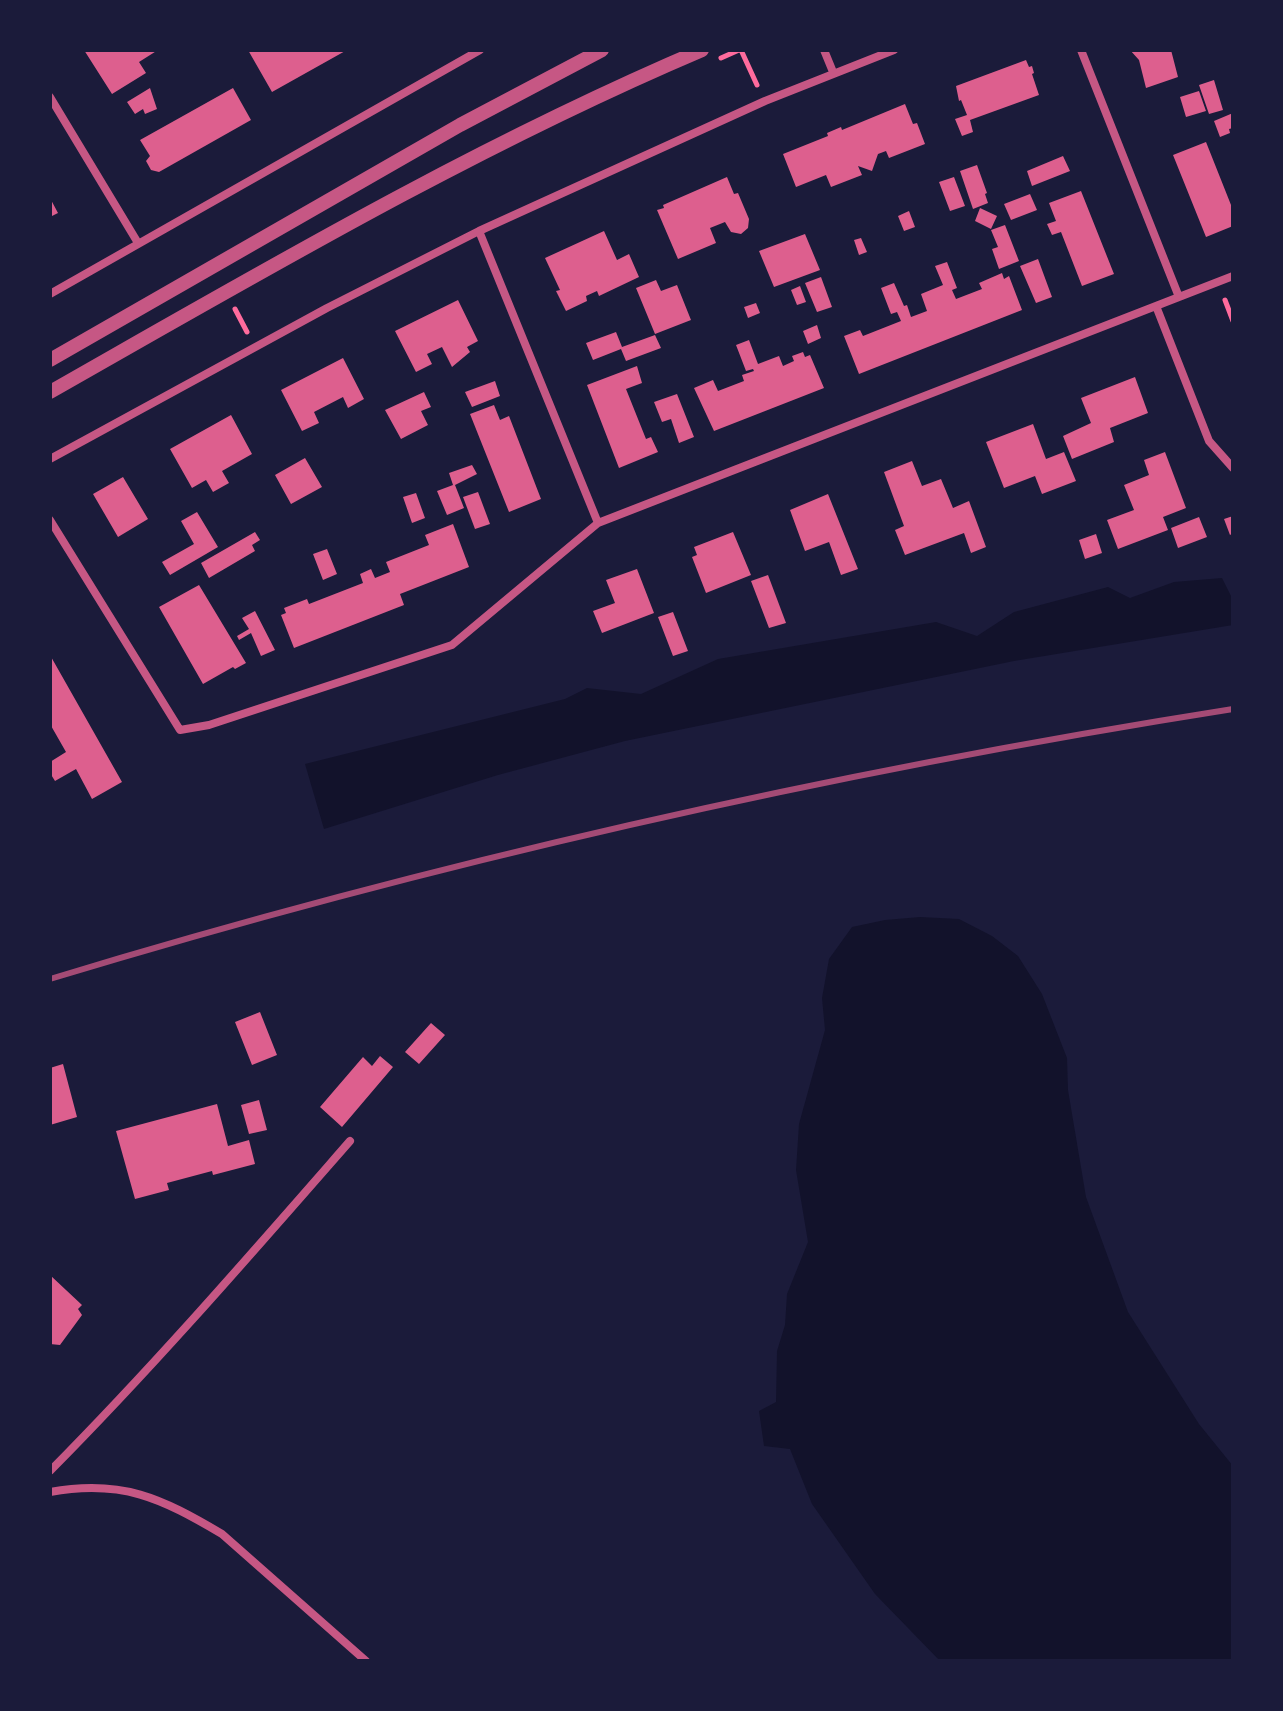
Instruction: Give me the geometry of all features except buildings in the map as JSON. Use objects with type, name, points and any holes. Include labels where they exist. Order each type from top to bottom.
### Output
[{"type":"street","points":[[50,294],[480,50]]},
{"type":"street","points":[[50,360],[460,125],[602,50]]},
{"type":"street","points":[[50,392],[265,269],[472,158],[702,50]]},
{"type":"street","points":[[824,50],[833,72]]},
{"type":"street","points":[[50,459],[327,308],[479,231],[765,101],[894,50]]},
{"type":"street","points":[[1081,50],[1179,297]]},
{"type":"street","points":[[50,97],[138,243]]},
{"type":"street","points":[[479,231],[598,523]]},
{"type":"street","points":[[50,520],[180,730],[238,716],[452,645],[598,523],[1233,276]]},
{"type":"street","points":[[1156,306],[1209,441],[1233,468]]},
{"type":"street","points":[[50,1471],[190,1324],[350,1141]]},
{"type":"street","points":[[50,1492],[102,1486],[127,1490],[196,1518],[222,1534],[366,1661]]},
{"type":"path","points":[[741,50],[765,101]]},
{"type":"shaded area","points":[[1222,578],[1233,600],[1233,625],[1014,661],[625,741],[498,775],[324,829],[305,764],[565,699],[587,688],[641,694],[718,659],[936,622],[977,636],[1014,612],[1108,587],[1130,598],[1174,582]]},
{"type":"shaded area","points":[[920,917],[959,919],[992,936],[1018,956],[1042,994],[1067,1058],[1068,1090],[1086,1197],[1128,1312],[1199,1424],[1233,1466],[1233,1661],[940,1661],[875,1594],[812,1504],[790,1449],[764,1446],[759,1411],[776,1402],[777,1351],[785,1325],[787,1294],[808,1242],[796,1170],[799,1124],[825,1030],[822,998],[829,959],[852,927]]},
{"type":"railway","points":[[50,979],[342,896],[637,823],[934,761],[1233,709]]}]
